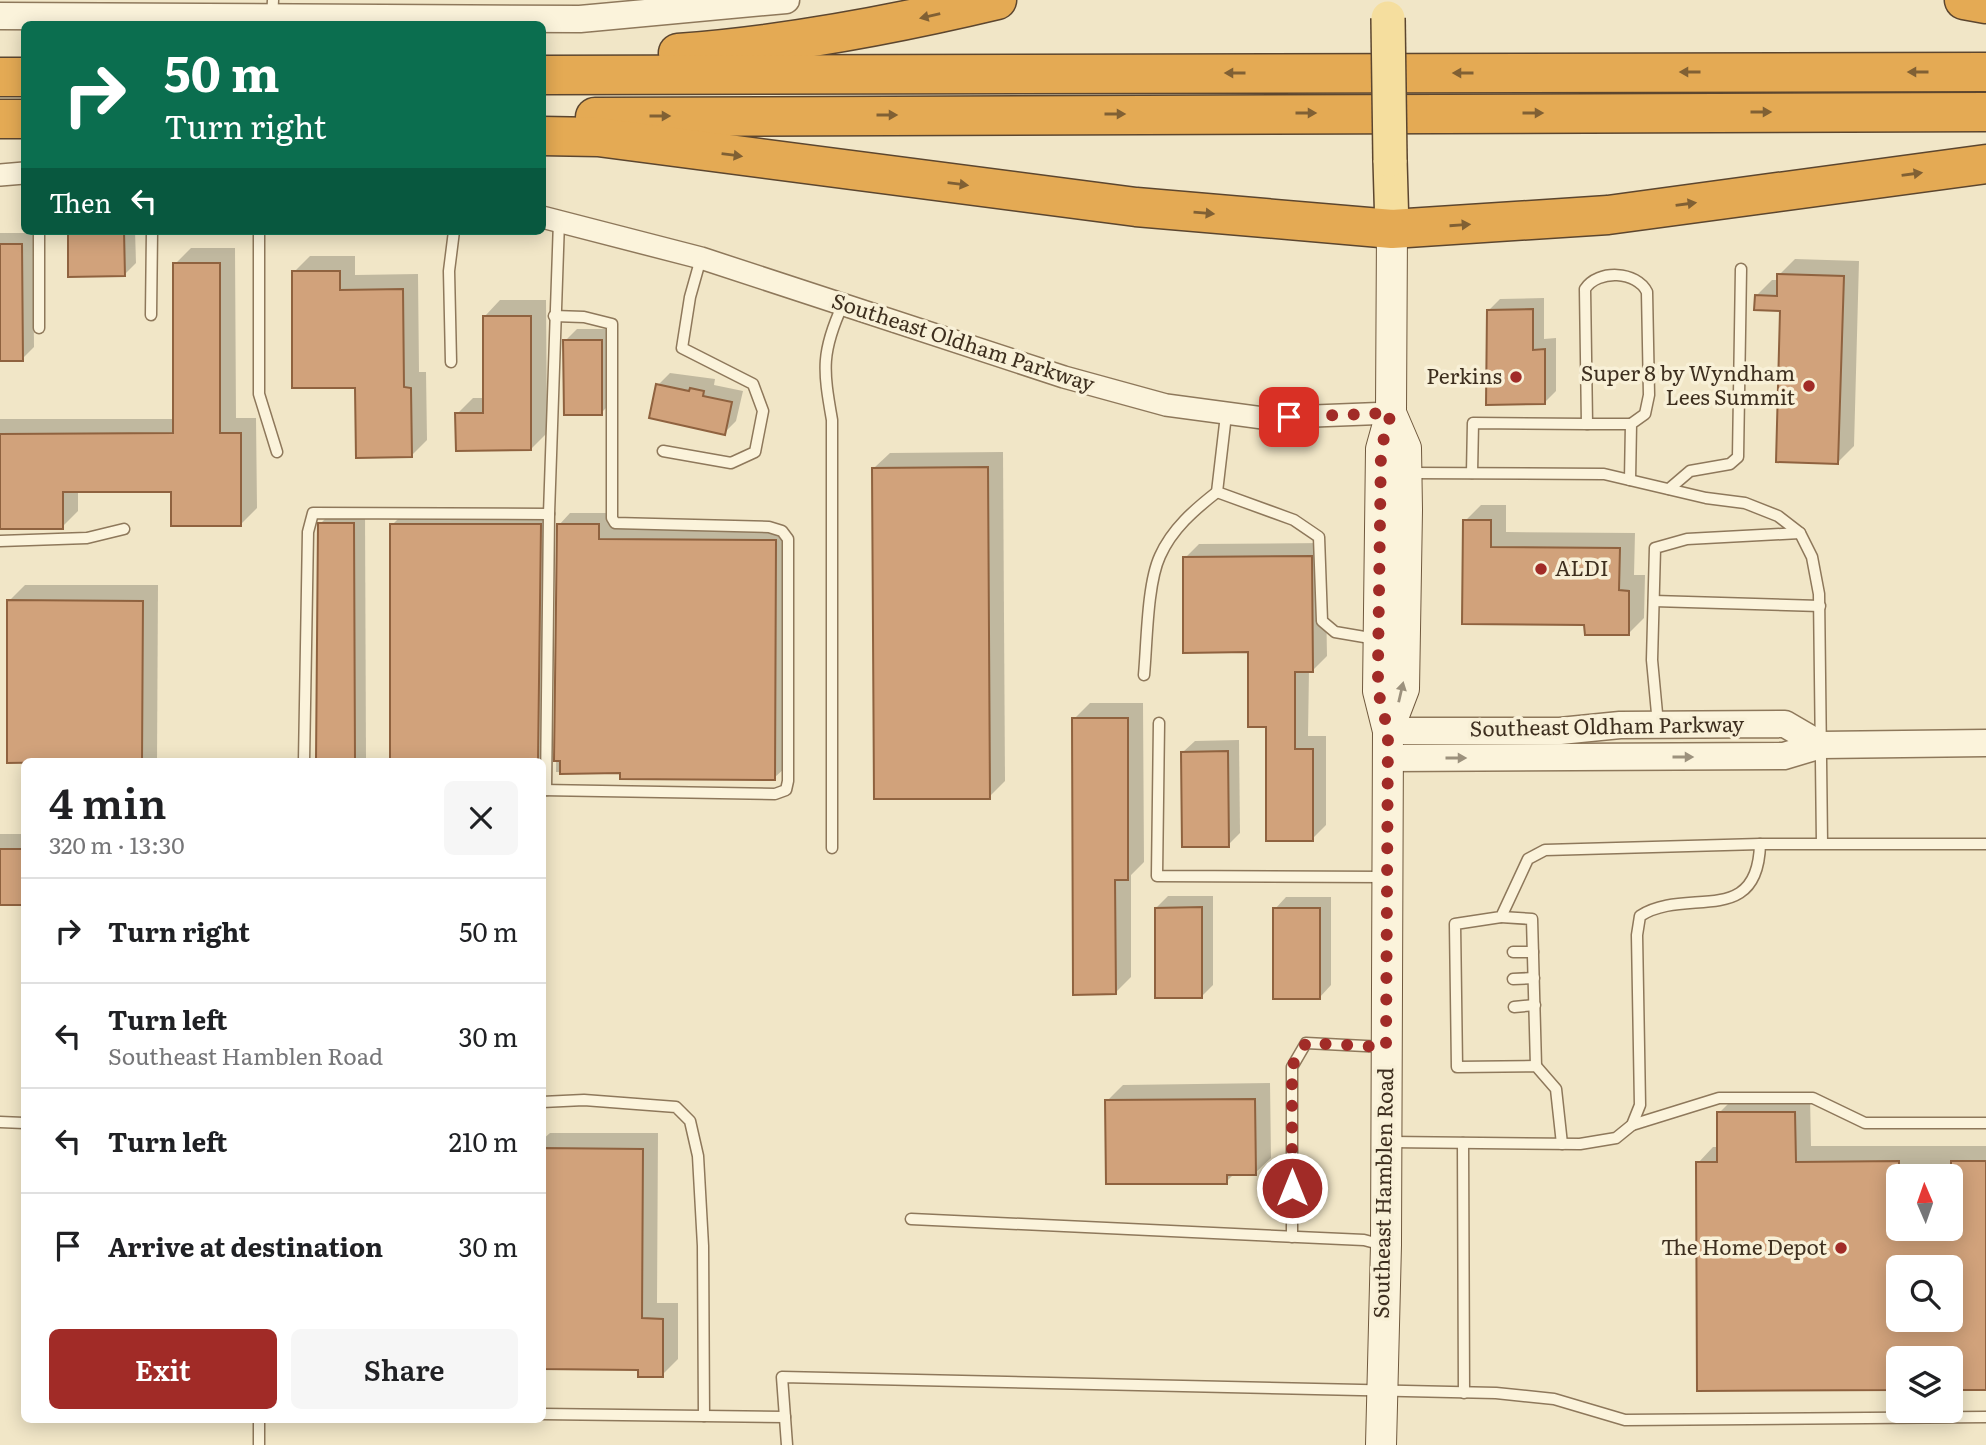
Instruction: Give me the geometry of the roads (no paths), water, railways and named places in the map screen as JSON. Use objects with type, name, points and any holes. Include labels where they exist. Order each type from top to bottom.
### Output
[{"type":"highway","points":[[546,60],[700,51],[804,39],[891,25],[997,0]]},
{"type":"highway","points":[[1964,0],[1986,4]]},
{"type":"highway","points":[[546,75],[1986,72]]},
{"type":"highway","points":[[0,77],[21,77]]},
{"type":"highway","points":[[546,117],[1986,112]]},
{"type":"highway","points":[[0,119],[21,119]]},
{"type":"highway","points":[[546,136],[598,137],[1136,207],[1392,229],[1608,215],[1986,164]]},
{"type":"main road","points":[[1388,9],[1392,229]]},
{"type":"main road","name":"Southeast Hamblen Road","points":[[1381,1445],[1386,1245],[1388,745],[1378,691],[1378,639],[1381,449],[1391,413],[1392,229]]},
{"type":"main road","name":"Southeast Hamblen Road","points":[[1388,745],[1404,689],[1407,472],[1406,448],[1391,413]]},
{"type":"street","points":[[14,11],[230,13],[272,9],[580,19],[786,0]]},
{"type":"street","points":[[0,175],[21,173]]},
{"type":"street","name":"Southeast Oldham Parkway","points":[[551,219],[701,258],[1064,377],[1166,405],[1226,415],[1337,417],[1391,413]]},
{"type":"street","name":"Southeast Oldham Parkway","points":[[1388,745],[1658,724],[1785,724],[1821,745]]},
{"type":"street","name":"Southeast Oldham Parkway","points":[[1388,745],[1784,756],[1821,745],[1986,743]]},
{"type":"lane","points":[[545,758],[554,316],[551,219]]},
{"type":"lane","points":[[39,235],[39,328]]},
{"type":"lane","points":[[151,315],[152,235]]},
{"type":"lane","points":[[259,235],[259,394],[276,452]]},
{"type":"lane","points":[[451,362],[449,271],[454,235]]},
{"type":"lane","points":[[663,451],[731,463],[755,452],[761,425],[763,411],[753,384],[682,348],[690,297],[701,258]]},
{"type":"lane","points":[[1669,489],[1690,471],[1730,464],[1738,457],[1741,269]]},
{"type":"lane","points":[[1472,473],[1473,423],[1587,424],[1631,424],[1645,414],[1649,395],[1647,292],[1643,283],[1631,277],[1601,276],[1590,281],[1585,289],[1587,424]]},
{"type":"lane","points":[[832,848],[832,421],[825,378],[827,338],[843,304]]},
{"type":"lane","points":[[546,790],[775,794],[786,790],[788,781],[788,539],[782,531],[769,527],[615,523],[612,518],[612,324],[579,317],[554,316]]},
{"type":"lane","points":[[1144,675],[1150,609],[1159,557],[1186,516],[1217,492],[1226,415]]},
{"type":"lane","points":[[1630,480],[1631,424]]},
{"type":"lane","points":[[1407,472],[1557,471],[1604,474],[1745,503],[1778,516],[1800,533],[1812,557],[1819,606],[1822,843]]},
{"type":"lane","points":[[1217,492],[1294,520],[1319,537],[1322,621],[1335,632],[1378,639]]},
{"type":"lane","points":[[304,758],[308,532],[313,513],[549,514]]},
{"type":"lane","points":[[0,541],[87,538],[124,529]]},
{"type":"lane","points":[[1658,724],[1652,660],[1656,548],[1687,539],[1800,533]]},
{"type":"lane","points":[[1654,600],[1819,606]]},
{"type":"lane","points":[[1159,723],[1157,876],[1386,877]]},
{"type":"lane","points":[[1501,917],[1528,859],[1545,850],[1822,843],[1986,844]]},
{"type":"lane","points":[[1632,1125],[1640,1105],[1637,935],[1640,916],[1656,906],[1724,901],[1752,883],[1759,870],[1760,844]]},
{"type":"lane","points":[[1536,1066],[1457,1067],[1462,1007],[1461,953],[1455,924],[1501,917],[1532,919],[1536,1066],[1556,1089],[1562,1144]]},
{"type":"lane","points":[[1513,952],[1533,952]]},
{"type":"lane","points":[[1513,979],[1534,978]]},
{"type":"lane","points":[[1514,1007],[1535,1005]]},
{"type":"lane","points":[[1292,1237],[1292,1066],[1306,1043],[1386,1047]]},
{"type":"lane","points":[[1386,1142],[1562,1144],[1616,1138],[1632,1125],[1719,1098],[1813,1098],[1865,1123],[1986,1123]]},
{"type":"lane","points":[[546,1102],[584,1100],[676,1107],[690,1121],[698,1156],[703,1246],[704,1416]]},
{"type":"lane","points":[[0,1122],[21,1123]]},
{"type":"lane","points":[[1462,1143],[1464,1393]]},
{"type":"lane","points":[[911,1219],[1364,1240],[1386,1245]]},
{"type":"lane","points":[[787,1445],[782,1377],[1464,1393],[1554,1399],[1625,1420],[1986,1417]]},
{"type":"lane","points":[[546,1414],[785,1418]]},
{"type":"lane","points":[[259,1423],[259,1445]]},
{"type":"place","name":"Perkins","points":[[1516,377]]},
{"type":"place","name":"Super 8 by Wyndham Lees Summit","points":[[1809,386]]},
{"type":"place","name":"ALDI","points":[[1541,569]]},
{"type":"place","name":"The Home Depot","points":[[1841,1248]]}]
